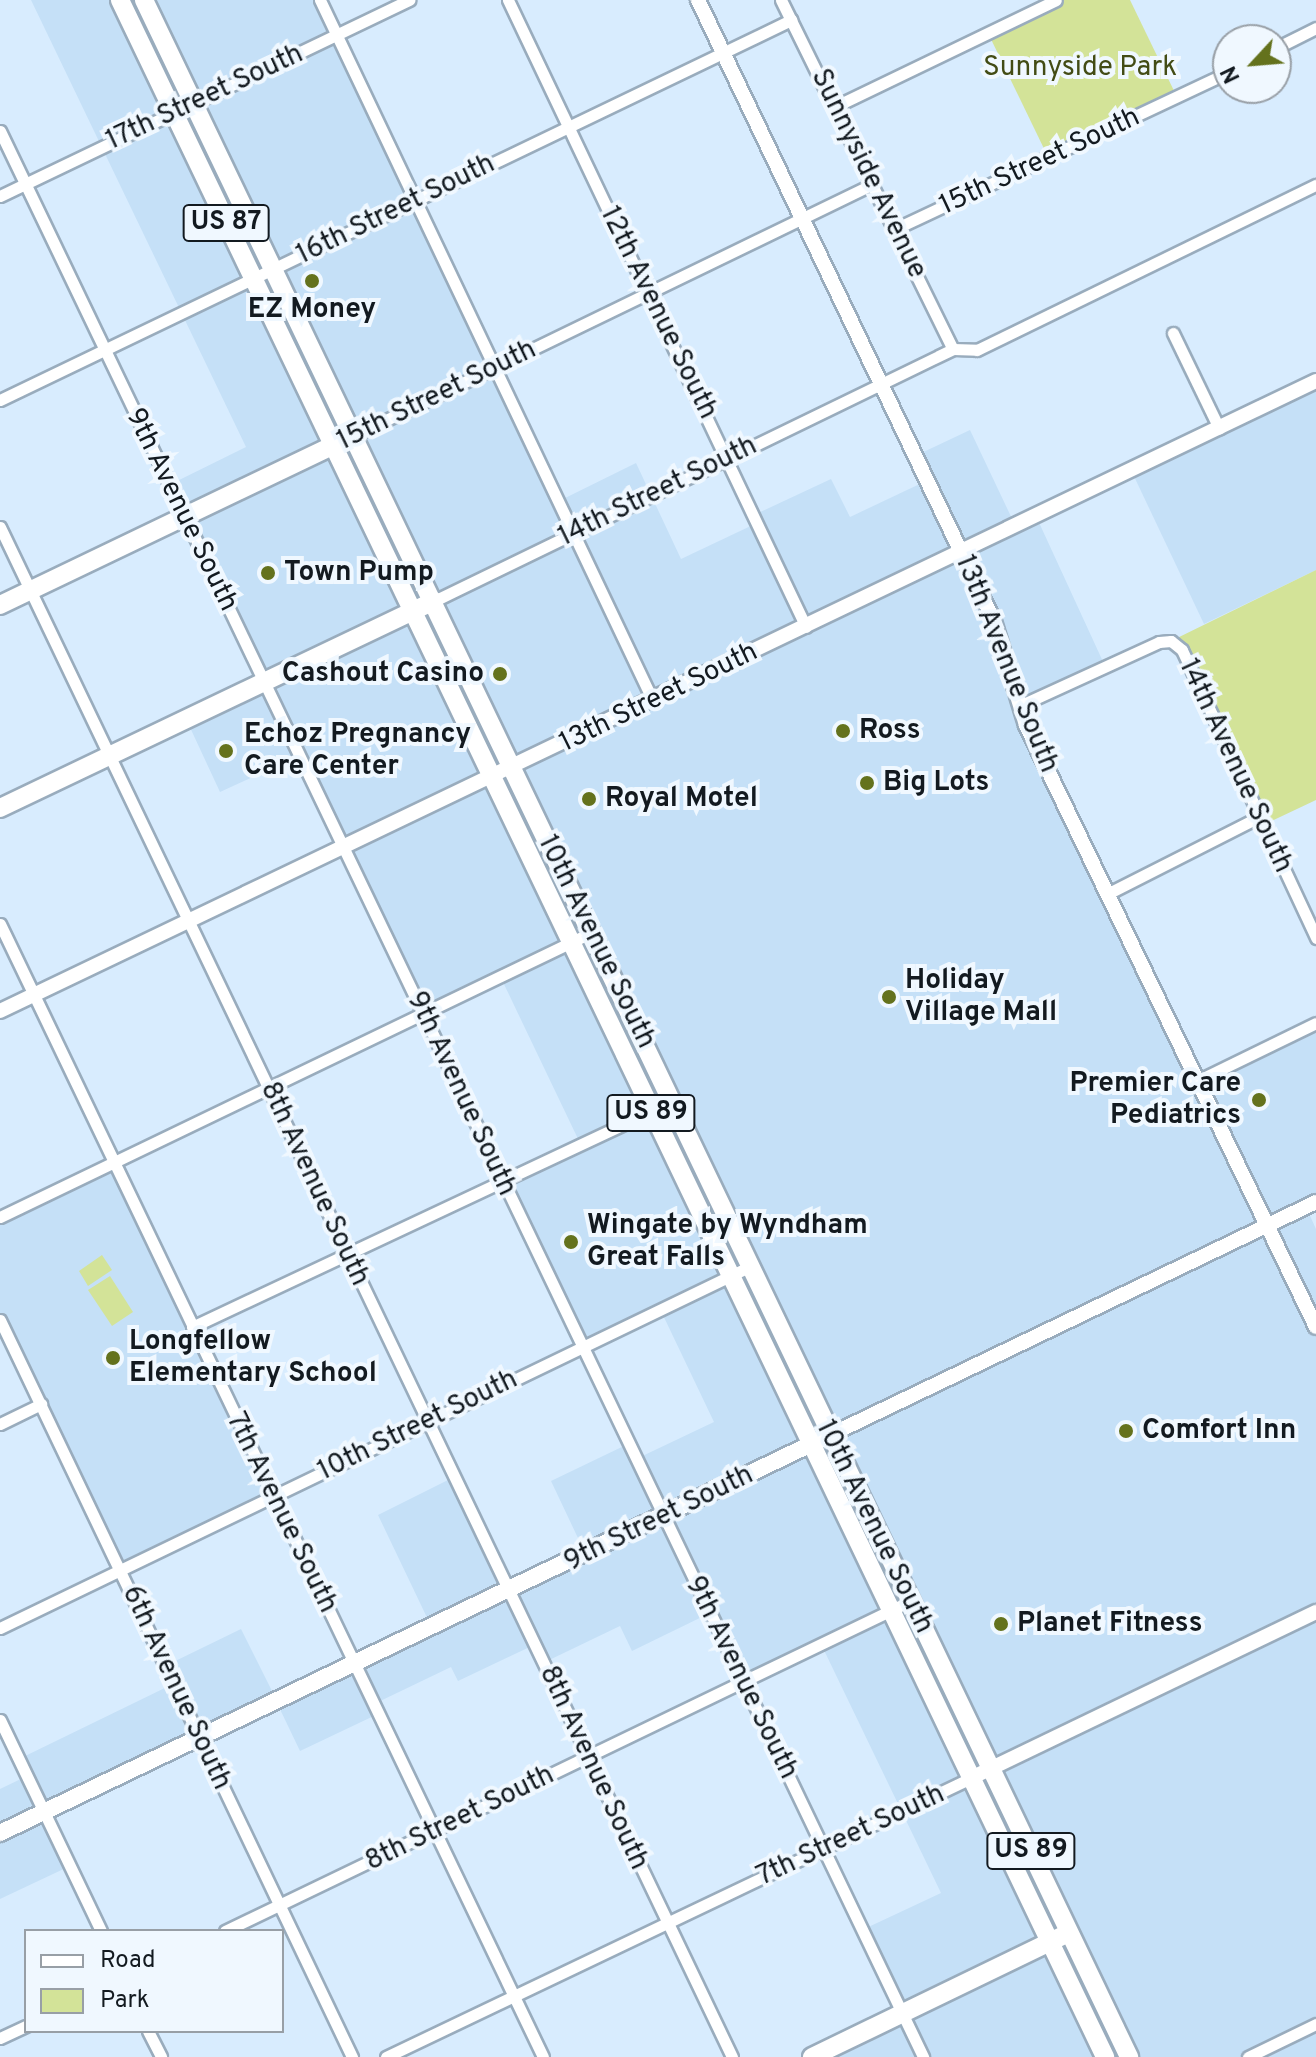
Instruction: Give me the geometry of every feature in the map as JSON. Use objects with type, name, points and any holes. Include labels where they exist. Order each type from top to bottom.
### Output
[{"type":"main road","name":"10th Avenue South","points":[[120,0],[1105,2057]]},
{"type":"main road","name":"10th Avenue South","points":[[144,0],[1129,2057]]},
{"type":"main road","name":"15th Street South","points":[[0,605],[353,436]]},
{"type":"main road","name":"14th Street South","points":[[0,808],[434,601]]},
{"type":"main road","name":"9th Street South","points":[[0,1833],[830,1435]]},
{"type":"main road","points":[[812,2057],[1069,1933]]},
{"type":"street","points":[[320,0],[653,701]]},
{"type":"street","name":"17th Street South","points":[[0,196],[410,0]]},
{"type":"street","name":"12th Avenue South","points":[[508,0],[806,627]]},
{"type":"street","name":"13th Avenue South","points":[[698,0],[994,621],[1019,706],[1316,1327]]},
{"type":"street","name":"Sunnyside Avenue","points":[[781,0],[953,349]]},
{"type":"street","points":[[834,107],[1056,0]]},
{"type":"street","name":"16th Street South","points":[[0,400],[791,20]]},
{"type":"street","points":[[1292,40],[1316,28]]},
{"type":"street","name":"15th Street South","points":[[895,229],[1212,80]]},
{"type":"street","name":"9th Avenue South","points":[[0,131],[923,2057]]},
{"type":"street","name":"15th Street South","points":[[353,436],[873,184]]},
{"type":"street","name":"14th Street South","points":[[434,601],[953,349],[977,350],[1316,185]]},
{"type":"street","points":[[1173,333],[1219,428]]},
{"type":"street","name":"13th Street South","points":[[0,1011],[1316,381]]},
{"type":"street","name":"8th Avenue South","points":[[0,527],[732,2057]]},
{"type":"street","name":"14th Avenue South","points":[[1019,706],[1159,642],[1171,641],[1182,650],[1316,938]]},
{"type":"street","points":[[1107,894],[1259,817]]},
{"type":"street","name":"7th Avenue South","points":[[0,924],[543,2057]]},
{"type":"street","points":[[0,1217],[590,933]]},
{"type":"street","points":[[1197,1081],[1316,1023]]},
{"type":"street","points":[[192,1327],[673,1101]]},
{"type":"street","name":"9th Street South","points":[[830,1435],[1316,1202]]},
{"type":"street","name":"10th Street South","points":[[0,1628],[751,1266]]},
{"type":"street","name":"6th Avenue South","points":[[0,1320],[352,2057]]},
{"type":"street","points":[[0,1424],[41,1404]]},
{"type":"street","name":"8th Street South","points":[[229,1929],[910,1601]]},
{"type":"street","name":"7th Street South","points":[[386,2057],[1316,1612]]},
{"type":"street","points":[[0,1720],[100,1929]]},
{"type":"street","points":[[1248,2057],[1316,2024]]},
{"type":"street","points":[[0,2038],[24,2027]]},
{"type":"street","points":[[149,2033],[161,2057]]},
{"type":"shaded area","points":[[31,0],[120,0],[1105,2057],[829,2057],[902,2014],[862,1930],[941,1893],[821,1644],[743,1682],[710,1613],[632,1651],[620,1626],[543,1663],[534,1645],[458,1681],[451,1667],[374,1704],[378,1714],[300,1751],[277,1703],[45,1812],[70,1866],[0,1899],[0,1789],[27,1776],[19,1759],[173,1684],[165,1666],[241,1629],[272,1691],[349,1654],[354,1665],[432,1628],[378,1515],[454,1477],[509,1591],[586,1555],[551,1481],[628,1444],[636,1459],[714,1422],[661,1311],[581,1348],[502,1180],[580,1143],[501,978],[423,1014],[299,756],[220,792],[187,721],[264,682],[169,485],[246,447]]},
{"type":"shaded area","points":[[144,0],[320,0],[559,501],[636,463],[681,559],[757,523],[754,515],[831,479],[850,517],[926,481],[915,456],[970,430],[1015,525],[1036,516],[1105,666],[1020,706],[1198,1080],[1316,1023],[1316,1202],[1306,1207],[1316,1229],[1316,2057],[1129,2057]]},
{"type":"shaded area","points":[[1316,381],[1316,570],[1204,624],[1131,470]]},
{"type":"shaded area","name":"Longfellow Elementary School","points":[[113,1162],[274,1497],[121,1571],[0,1320],[0,1217]]},
{"type":"green space","name":"Sunnyside Park","points":[[1056,0],[1130,0],[1177,97],[1049,159],[988,33]]},
{"type":"green space","points":[[1316,570],[1316,800],[1263,825],[1182,650],[1171,641]]},
{"type":"green space","points":[[102,1255],[112,1270],[88,1286],[79,1271]]},
{"type":"green space","points":[[110,1276],[133,1312],[112,1326],[88,1290]]},
{"type":"place","name":"EZ Money","points":[[312,281]]},
{"type":"place","name":"Town Pump","points":[[268,573]]},
{"type":"place","name":"Cashout Casino","points":[[500,674]]},
{"type":"place","name":"Ross","points":[[843,731]]},
{"type":"place","name":"Echoz Pregnancy Care Center","points":[[226,751]]},
{"type":"place","name":"Big Lots","points":[[867,783]]},
{"type":"place","name":"Royal Motel","points":[[589,799]]},
{"type":"place","name":"Holiday Village Mall","points":[[889,997]]},
{"type":"place","name":"Premier Care Pediatrics","points":[[1259,1100]]},
{"type":"place","name":"Wingate by Wyndham Great Falls","points":[[571,1242]]},
{"type":"place","name":"Longfellow Elementary School","points":[[113,1358]]},
{"type":"place","name":"Comfort Inn","points":[[1126,1431]]},
{"type":"place","name":"Planet Fitness","points":[[1001,1624]]}]
